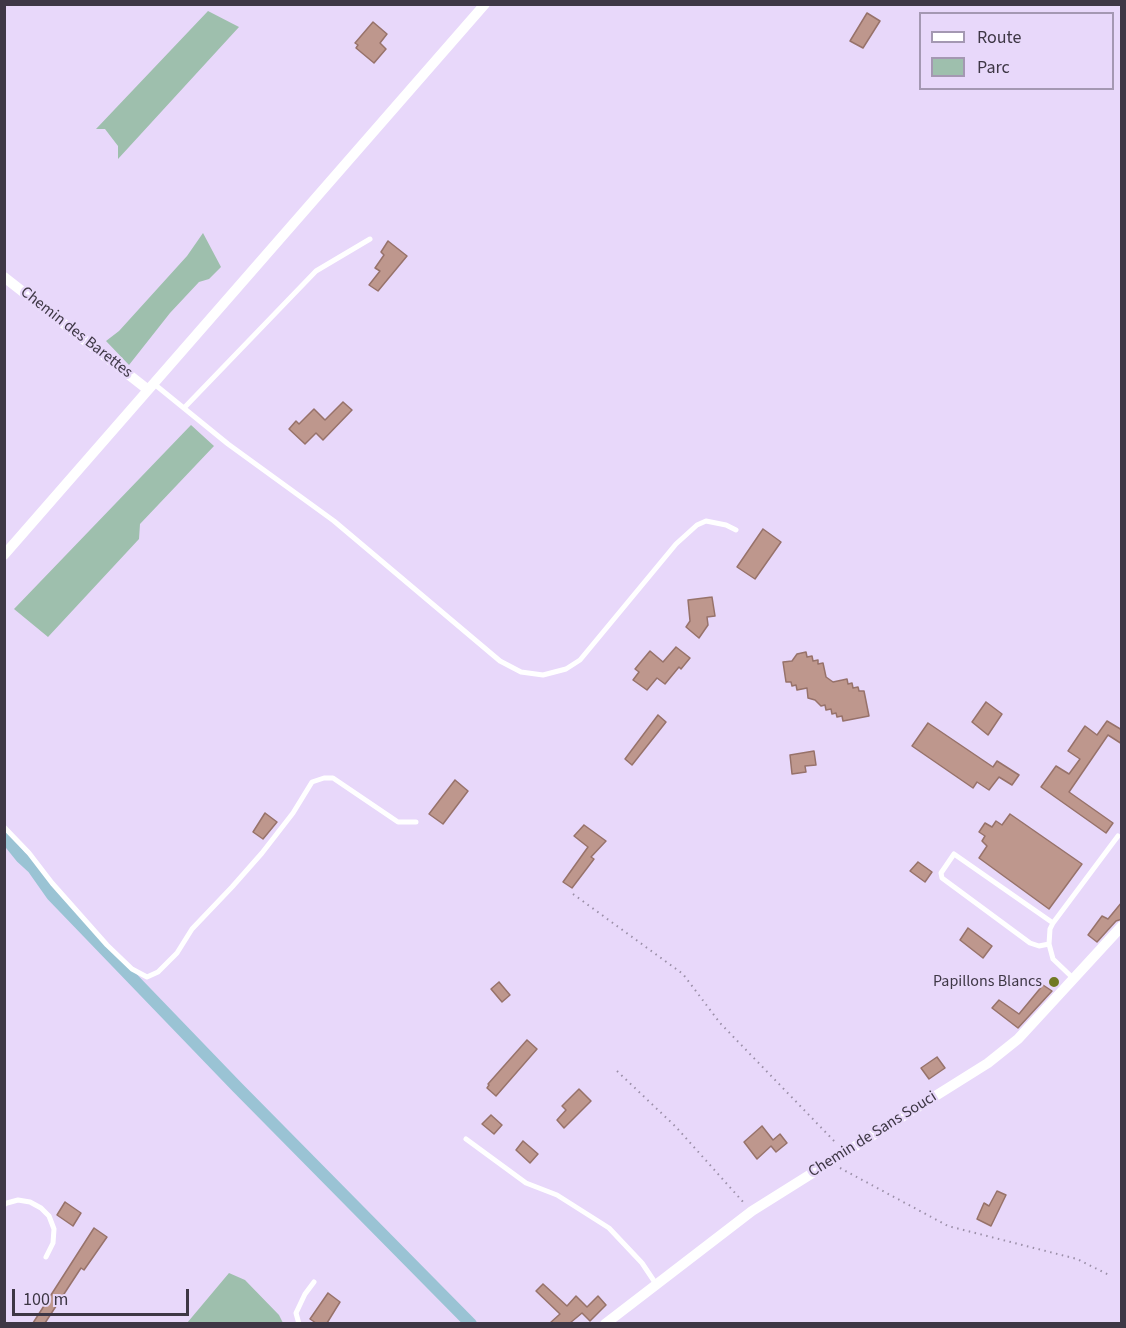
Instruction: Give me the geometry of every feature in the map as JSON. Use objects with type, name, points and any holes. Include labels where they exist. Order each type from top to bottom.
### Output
[{"type":"street","points":[[4,555],[485,4]]},
{"type":"street","name":"Chemin des Barettes","points":[[4,277],[150,386]]},
{"type":"street","name":"Chemin de Sans Souci","points":[[605,1323],[752,1211],[988,1063],[1018,1039],[1122,926]]},
{"type":"lane","points":[[184,408],[316,271],[370,239]]},
{"type":"lane","points":[[150,386],[184,408],[228,444],[334,521],[501,662],[521,672],[543,675],[566,669],[580,660],[676,544],[697,525],[706,521],[726,525],[736,530]]},
{"type":"lane","points":[[4,827],[107,945],[132,969],[147,977],[158,972],[177,953],[192,928],[232,888],[262,853],[293,813],[312,782],[333,778],[398,822],[416,822]]},
{"type":"lane","points":[[1074,979],[1053,959],[1049,944],[1053,923],[1118,836]]},
{"type":"lane","points":[[1049,944],[1039,946],[1030,943],[942,878],[940,873],[954,854],[1053,923]]},
{"type":"lane","points":[[466,1139],[526,1183],[557,1195],[609,1228],[642,1263],[656,1284]]},
{"type":"lane","points":[[4,1206],[18,1200],[30,1202],[49,1216],[54,1229],[53,1243],[46,1257]]},
{"type":"lane","points":[[299,1323],[296,1313],[314,1282]]},
{"type":"path","points":[[573,894],[683,974],[720,1023],[845,1152]]},
{"type":"path","points":[[617,1071],[676,1127],[752,1211]]},
{"type":"path","points":[[827,1162],[948,1226],[1077,1258],[1109,1275]]},
{"type":"green space","points":[[208,11],[239,27],[118,159],[118,146],[105,129],[96,129]]},
{"type":"green space","points":[[203,233],[221,267],[209,279],[199,282],[170,313],[129,365],[106,341],[119,331],[187,256]]},
{"type":"green space","points":[[191,425],[214,446],[140,524],[139,539],[48,637],[14,609]]},
{"type":"green space","points":[[229,1273],[245,1280],[279,1315],[283,1323],[187,1323]]},
{"type":"building","points":[[867,13],[880,21],[863,48],[850,41]]},
{"type":"building","points":[[373,22],[387,34],[380,43],[386,49],[374,63],[356,48],[358,45],[355,43]]},
{"type":"building","points":[[388,241],[407,256],[378,291],[369,285],[380,271],[375,268],[384,255],[381,252]]},
{"type":"building","points":[[343,402],[352,410],[323,440],[316,433],[305,444],[289,429],[296,421],[299,424],[314,409],[325,420]]},
{"type":"building","points":[[763,529],[781,542],[755,579],[737,567]]},
{"type":"building","points":[[712,597],[715,616],[707,617],[708,625],[699,638],[686,627],[690,621],[688,600]]},
{"type":"building","points":[[676,647],[690,658],[665,684],[657,678],[647,690],[633,680],[639,672],[635,669],[650,651],[663,662]]},
{"type":"building","points":[[806,652],[807,657],[812,656],[813,661],[818,660],[818,664],[823,663],[826,677],[833,682],[847,679],[848,684],[852,683],[853,688],[858,687],[859,691],[864,691],[869,716],[843,721],[842,716],[837,717],[836,713],[832,714],[831,709],[826,710],[825,705],[821,706],[815,700],[808,698],[807,688],[797,690],[796,685],[792,686],[791,682],[786,682],[783,662],[792,661],[797,654]]},
{"type":"building","points":[[986,702],[1002,714],[988,735],[972,722]]},
{"type":"building","points":[[658,715],[666,722],[632,765],[625,759]]},
{"type":"building","points":[[1107,721],[1122,730],[1122,744],[1108,735],[1069,792],[1113,823],[1106,833],[1041,787],[1056,766],[1069,774],[1080,759],[1068,751],[1085,726],[1097,735]]},
{"type":"building","points":[[928,723],[993,767],[997,761],[1019,775],[1012,785],[999,777],[989,790],[977,782],[973,788],[912,746]]},
{"type":"building","points":[[814,751],[816,765],[805,766],[806,772],[792,774],[790,755]]},
{"type":"building","points":[[455,780],[468,791],[443,824],[429,814]]},
{"type":"building","points":[[265,813],[277,822],[263,839],[253,832]]},
{"type":"building","points":[[1010,814],[1082,864],[1049,909],[979,858],[987,846],[982,841],[985,836],[979,832],[985,823],[992,827],[996,821],[1002,825]]},
{"type":"building","points":[[584,825],[606,841],[591,857],[594,859],[572,888],[563,882],[588,847],[574,836]]},
{"type":"building","points":[[918,862],[932,872],[925,882],[910,871]]},
{"type":"building","points":[[1122,902],[1122,919],[1116,921],[1097,942],[1088,935],[1102,916],[1108,919]]},
{"type":"building","points":[[968,928],[992,946],[983,958],[960,940]]},
{"type":"building","points":[[499,982],[510,995],[502,1002],[491,989]]},
{"type":"building","points":[[1043,985],[1052,991],[1018,1028],[992,1008],[999,1000],[1019,1014]]},
{"type":"building","points":[[527,1040],[537,1049],[496,1096],[487,1088],[488,1084]]},
{"type":"building","points":[[937,1057],[945,1068],[929,1079],[921,1068]]},
{"type":"building","points":[[579,1089],[591,1101],[564,1128],[557,1120],[566,1110],[562,1106]]},
{"type":"building","points":[[491,1115],[502,1125],[494,1134],[482,1124]]},
{"type":"building","points":[[762,1126],[773,1140],[780,1134],[787,1143],[776,1152],[771,1146],[757,1159],[744,1142]]},
{"type":"building","points":[[523,1141],[538,1154],[530,1163],[516,1150]]},
{"type":"building","points":[[997,1191],[1006,1195],[991,1226],[977,1219],[984,1203],[989,1206]]},
{"type":"building","points":[[65,1202],[81,1213],[73,1226],[57,1215]]},
{"type":"building","points":[[94,1228],[107,1237],[84,1270],[81,1268],[45,1323],[33,1323]]},
{"type":"building","points":[[543,1284],[567,1306],[576,1296],[587,1307],[598,1296],[606,1305],[590,1321],[582,1313],[570,1323],[550,1323],[560,1314],[536,1291]]},
{"type":"building","points":[[328,1293],[340,1302],[327,1323],[316,1323],[310,1319]]},
{"type":"waterway","points":[[4,836],[33,868],[52,895],[237,1087],[471,1324]]},
{"type":"place","name":"Papillons Blancs","points":[[1054,982]]}]
